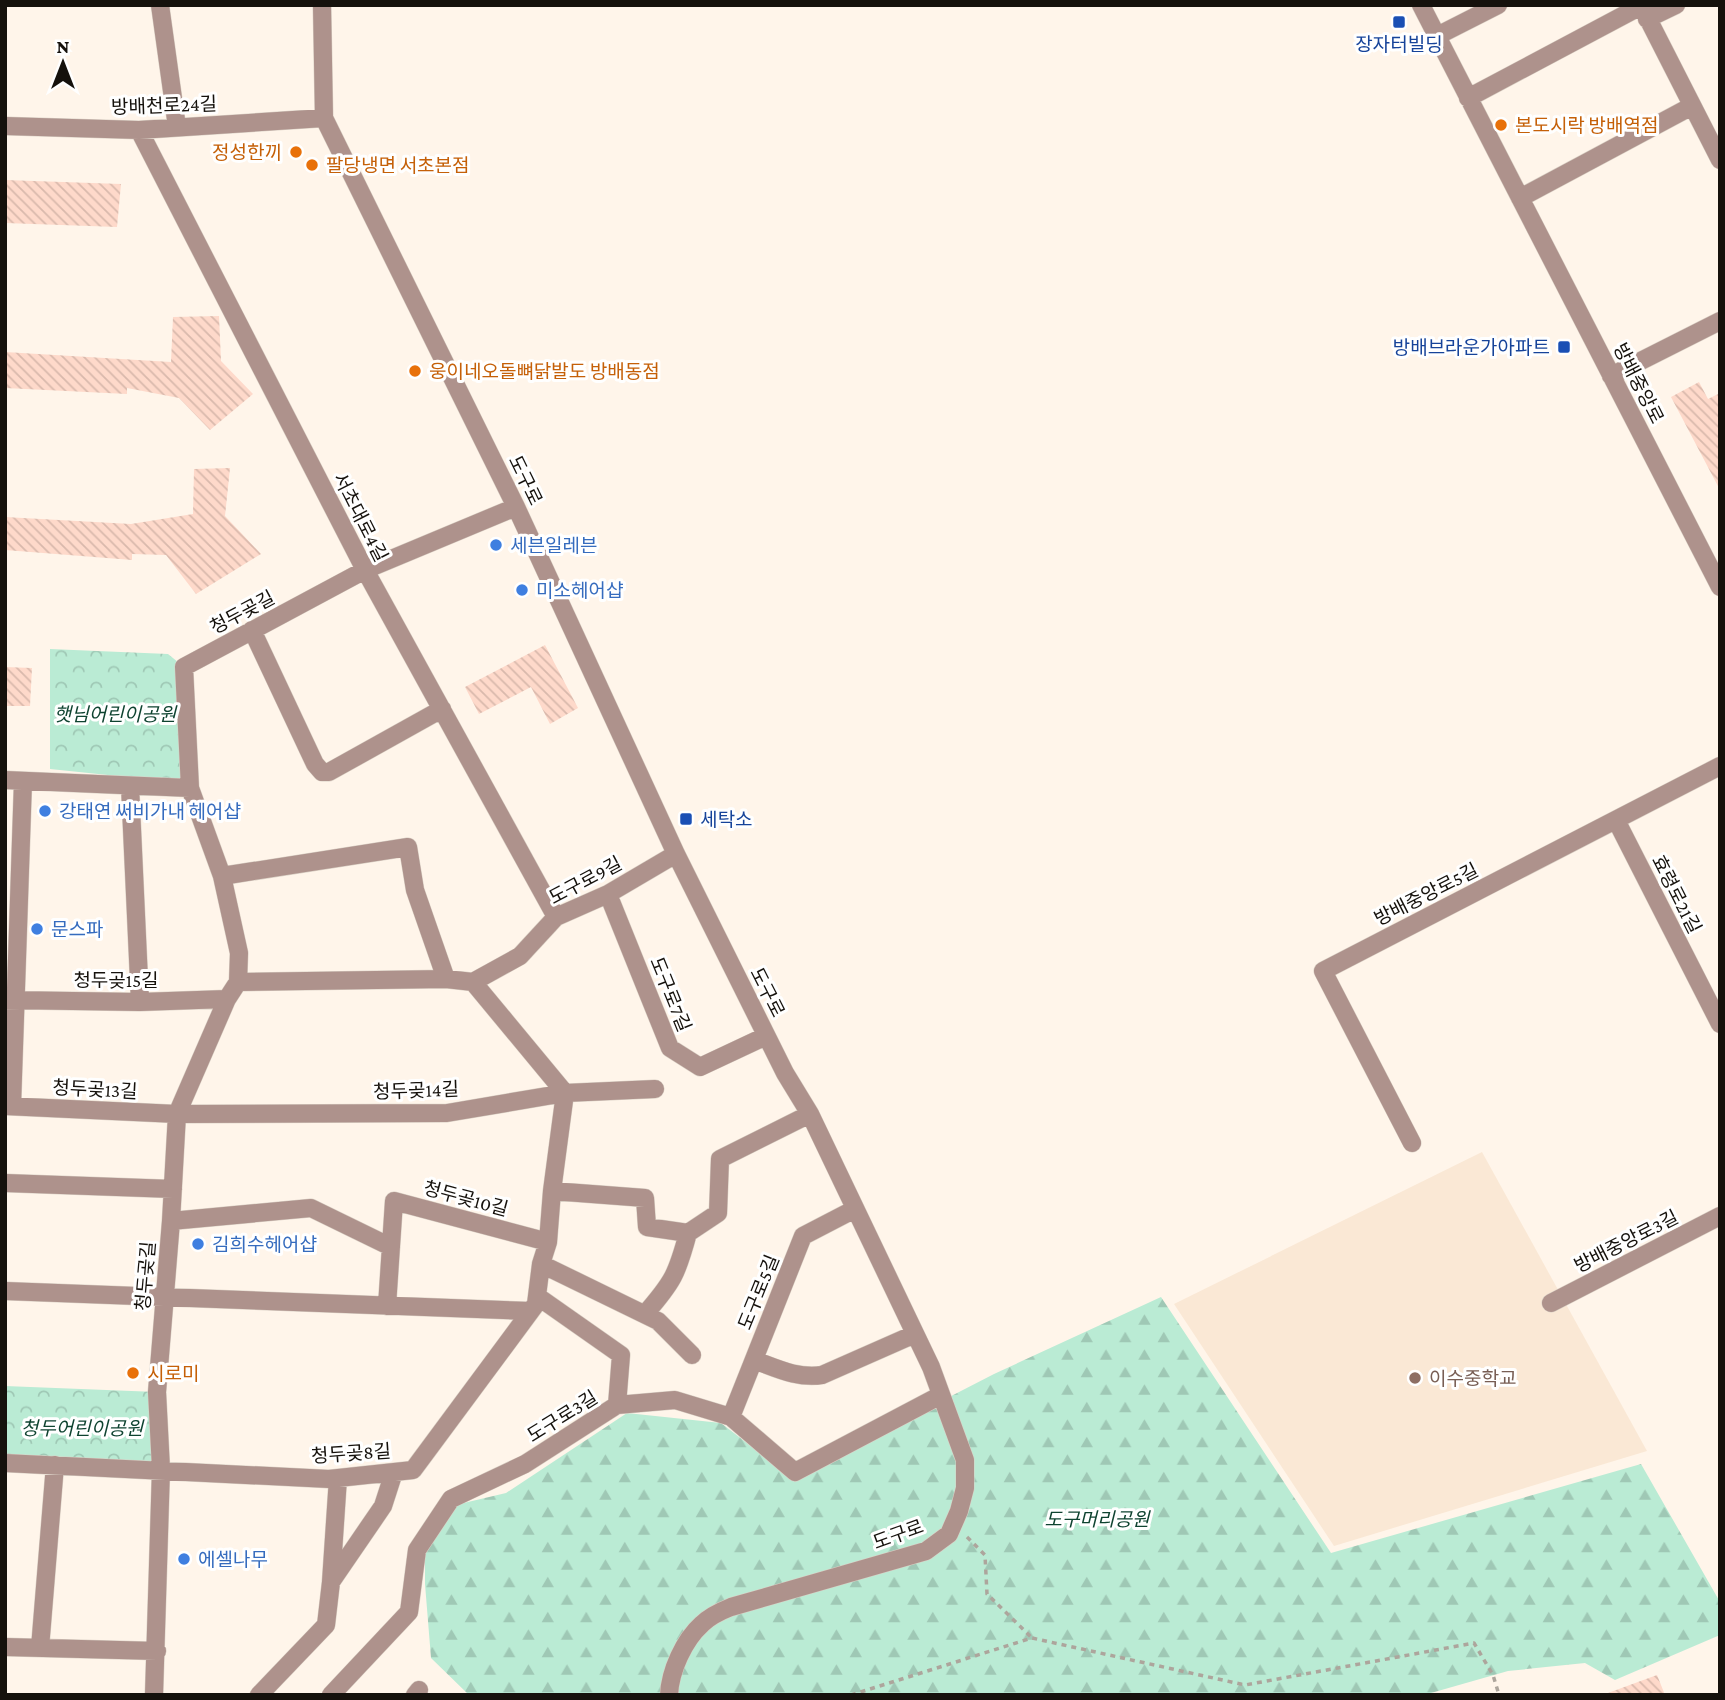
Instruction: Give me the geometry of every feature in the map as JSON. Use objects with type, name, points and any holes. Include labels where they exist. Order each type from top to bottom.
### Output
[{"type":"street","points":[[160,5],[177,127]]},
{"type":"street","name":"도구로","points":[[322,5],[324,118],[516,507],[676,854],[785,1073],[810,1114],[931,1367],[965,1460],[965,1488],[949,1534],[926,1551],[731,1606],[715,1614],[700,1625],[681,1655],[674,1672],[670,1695]]},
{"type":"street","name":"방배중앙로","points":[[1421,5],[1720,587]]},
{"type":"street","points":[[1437,36],[1498,5]]},
{"type":"street","points":[[1468,98],[1643,10],[1676,5]]},
{"type":"street","points":[[1643,10],[1720,160]]},
{"type":"street","points":[[1520,198],[1692,106]]},
{"type":"street","name":"방배천로24길","points":[[5,125],[139,130],[324,118]]},
{"type":"street","name":"서초대로4길","points":[[139,130],[365,570],[556,917]]},
{"type":"street","points":[[1611,376],[1720,321]]},
{"type":"street","name":"청두곶길","points":[[154,1695],[161,1469],[157,1392],[177,1114],[237,982],[239,953],[222,877],[190,788],[184,667],[365,570],[516,507]]},
{"type":"street","points":[[252,630],[315,764],[322,772],[329,772],[442,709]]},
{"type":"street","name":"방배중앙로5길","points":[[1412,1143],[1323,971],[1720,766]]},
{"type":"street","points":[[14,781],[190,788]]},
{"type":"street","name":"청두곶13길","points":[[14,781],[8,1106],[177,1114]]},
{"type":"street","points":[[131,786],[140,1002]]},
{"type":"street","name":"효령로21길","points":[[1616,820],[1720,1024]]},
{"type":"street","points":[[222,877],[408,847],[415,890],[446,979]]},
{"type":"street","name":"도구로9길","points":[[473,982],[520,956],[556,917],[607,894],[676,854]]},
{"type":"street","name":"도구로7길","points":[[607,894],[670,1048],[700,1067],[766,1036]]},
{"type":"street","points":[[237,982],[446,979],[473,982],[565,1093]]},
{"type":"street","name":"청두곶15길","points":[[11,1000],[140,1002],[227,999]]},
{"type":"street","name":"청두곶14길","points":[[177,1114],[447,1113],[565,1093],[655,1089]]},
{"type":"street","name":"청두곶8길","points":[[5,1463],[338,1478],[413,1470],[534,1303],[548,1242],[565,1093]]},
{"type":"street","points":[[645,1314],[670,1286],[678,1269],[688,1233],[718,1213],[720,1159],[810,1114]]},
{"type":"street","points":[[5,1183],[173,1189]]},
{"type":"street","points":[[552,1191],[645,1198],[647,1227],[688,1233]]},
{"type":"street","name":"청두곶10길","points":[[387,1306],[394,1201],[548,1242]]},
{"type":"street","points":[[171,1221],[311,1208],[391,1247]]},
{"type":"street","name":"도구로5길","points":[[731,1418],[803,1236],[855,1209]]},
{"type":"street","name":"방배중앙로3길","points":[[1551,1303],[1720,1216]]},
{"type":"street","points":[[541,1264],[658,1321],[692,1355]]},
{"type":"street","points":[[5,1291],[387,1306],[534,1303],[621,1355],[617,1405]]},
{"type":"street","points":[[754,1360],[792,1374],[822,1375],[915,1334]]},
{"type":"street","name":"도구로3길","points":[[331,1695],[409,1612],[417,1550],[451,1499],[525,1464],[617,1405],[675,1400],[731,1418],[795,1472],[942,1395]]},
{"type":"street","points":[[40,1648],[54,1465]]},
{"type":"street","points":[[331,1582],[383,1506],[394,1472]]},
{"type":"street","points":[[259,1695],[326,1625],[338,1478]]},
{"type":"street","points":[[5,1647],[157,1651]]},
{"type":"path","points":[[954,1523],[985,1555],[987,1594],[1032,1638]]},
{"type":"path","points":[[850,1695],[1032,1638],[1245,1685],[1474,1643],[1493,1675],[1499,1695]]},
{"type":"shaded area","name":"이수중학교","points":[[1482,1152],[1647,1451],[1334,1546],[1174,1304]]},
{"type":"green space","name":"햇님어린이공원","points":[[50,649],[168,654],[184,667],[185,783],[50,769]]},
{"type":"green space","name":"도구머리공원","points":[[1161,1297],[1331,1553],[1641,1464],[1720,1602],[1720,1635],[1615,1680],[1585,1663],[1508,1671],[1424,1695],[469,1695],[431,1658],[425,1548],[451,1506],[506,1493],[627,1413],[721,1423],[792,1478],[994,1374]]},
{"type":"green space","name":"청두어린이공원","points":[[5,1386],[157,1392],[161,1469],[5,1463]]},
{"type":"building","points":[[5,180],[121,184],[117,227],[5,223]]},
{"type":"building","points":[[219,316],[221,361],[253,394],[210,430],[179,398],[127,388],[127,394],[5,388],[5,352],[171,362],[173,317]]},
{"type":"building","points":[[1699,382],[1708,399],[1720,393],[1720,490],[1671,397]]},
{"type":"building","points":[[230,468],[225,516],[261,554],[196,594],[166,555],[132,554],[132,560],[5,550],[5,517],[131,524],[193,514],[194,469]]},
{"type":"building","points":[[545,645],[578,708],[550,724],[531,687],[479,714],[465,687]]},
{"type":"building","points":[[5,667],[32,668],[30,706],[5,706]]},
{"type":"building","points":[[1657,1675],[1665,1695],[1608,1695],[1608,1693]]},
{"type":"place","name":"장자터빌딩","points":[[1399,22]]},
{"type":"place","name":"본도시락 방배역점","points":[[1501,125]]},
{"type":"place","name":"정성한끼","points":[[296,152]]},
{"type":"place","name":"팔당냉면 서초본점","points":[[312,165]]},
{"type":"place","name":"방배브라운가아파트","points":[[1564,347]]},
{"type":"place","name":"웅이네오돌뼈닭발도 방배동점","points":[[415,371]]},
{"type":"place","name":"세븐일레븐","points":[[496,545]]},
{"type":"place","name":"미소헤어샵","points":[[522,590]]},
{"type":"place","name":"강태연 써비가내 헤어샵","points":[[45,811]]},
{"type":"place","name":"세탁소","points":[[686,819]]},
{"type":"place","name":"문스파","points":[[37,929]]},
{"type":"place","name":"김희수헤어샵","points":[[198,1244]]},
{"type":"place","name":"시로미","points":[[133,1373]]},
{"type":"place","name":"이수중학교","points":[[1415,1378]]},
{"type":"place","name":"에셀나무","points":[[184,1559]]}]
